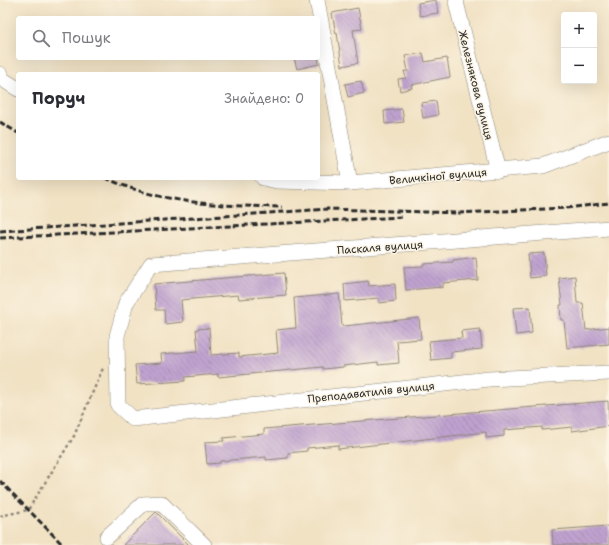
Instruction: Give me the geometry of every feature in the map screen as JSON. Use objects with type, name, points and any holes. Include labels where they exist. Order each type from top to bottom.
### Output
[{"type":"street","points":[[316,0],[319,16]]},
{"type":"street","name":"Железнякова вулиця","points":[[457,0],[456,2],[498,171]]},
{"type":"street","points":[[320,22],[350,183]]},
{"type":"street","points":[[1,78],[16,88]]},
{"type":"street","name":"Величкіної вулиця","points":[[272,180],[350,183],[543,166],[609,142]]},
{"type":"street","name":"Паскаля вулиця","points":[[134,419],[118,405],[117,336],[126,303],[151,264],[609,228]]},
{"type":"street","name":"Преподаватилів вулиця","points":[[134,419],[489,378],[609,373]]},
{"type":"street","points":[[107,537],[143,504],[161,503],[204,545]]},
{"type":"path","points":[[0,516],[28,510],[74,436],[104,365]]},
{"type":"building","points":[[436,0],[438,13],[420,16],[418,3]]},
{"type":"building","points":[[358,8],[362,29],[353,30],[358,63],[342,66],[337,33],[336,34],[332,13]]},
{"type":"building","points":[[423,53],[425,62],[447,58],[450,77],[411,85],[412,88],[400,91],[398,79],[406,78],[404,71],[408,71],[405,56]]},
{"type":"building","points":[[295,60],[318,60],[319,64],[297,69]]},
{"type":"building","points":[[361,81],[364,93],[348,97],[345,84]]},
{"type":"building","points":[[436,101],[438,115],[423,118],[421,103]]},
{"type":"building","points":[[402,109],[404,122],[385,124],[384,111]]},
{"type":"building","points":[[544,253],[546,276],[530,278],[528,254]]},
{"type":"building","points":[[476,257],[478,280],[443,283],[443,287],[406,290],[404,267],[453,262],[453,260]]},
{"type":"building","points":[[284,273],[286,295],[239,299],[238,295],[181,300],[183,322],[165,324],[164,310],[156,310],[154,284]]},
{"type":"building","points":[[575,276],[577,303],[583,303],[586,330],[609,327],[609,344],[567,348],[564,320],[561,320],[560,305],[562,305],[559,278]]},
{"type":"building","points":[[368,281],[369,286],[395,284],[396,301],[379,303],[379,298],[345,301],[344,284]]},
{"type":"building","points":[[339,294],[342,326],[419,318],[421,339],[397,341],[399,363],[378,365],[378,362],[323,369],[323,367],[218,377],[218,374],[185,377],[185,381],[137,384],[135,365],[162,363],[161,354],[198,351],[196,329],[209,328],[211,355],[239,353],[239,357],[278,353],[276,330],[296,328],[294,298]]},
{"type":"building","points":[[530,307],[532,333],[516,335],[513,308]]},
{"type":"building","points":[[480,329],[482,349],[451,352],[451,358],[431,360],[429,341],[462,338],[461,331]]},
{"type":"building","points":[[608,401],[609,426],[572,431],[572,427],[542,430],[542,427],[504,430],[504,436],[486,438],[486,432],[338,449],[338,445],[307,448],[307,451],[288,453],[288,458],[266,460],[266,457],[220,461],[220,463],[207,464],[205,442],[224,441],[223,438],[264,434],[264,429]]},
{"type":"building","points":[[156,512],[189,545],[123,545]]},
{"type":"building","points":[[609,526],[609,545],[553,545],[552,530]]},
{"type":"railway","points":[[0,122],[16,132]]},
{"type":"railway","points":[[110,180],[154,195],[190,202],[282,207]]},
{"type":"railway","points":[[0,231],[328,209],[459,213],[566,208],[609,203]]},
{"type":"railway","points":[[0,238],[401,217]]},
{"type":"railway","points":[[0,481],[63,545]]}]
